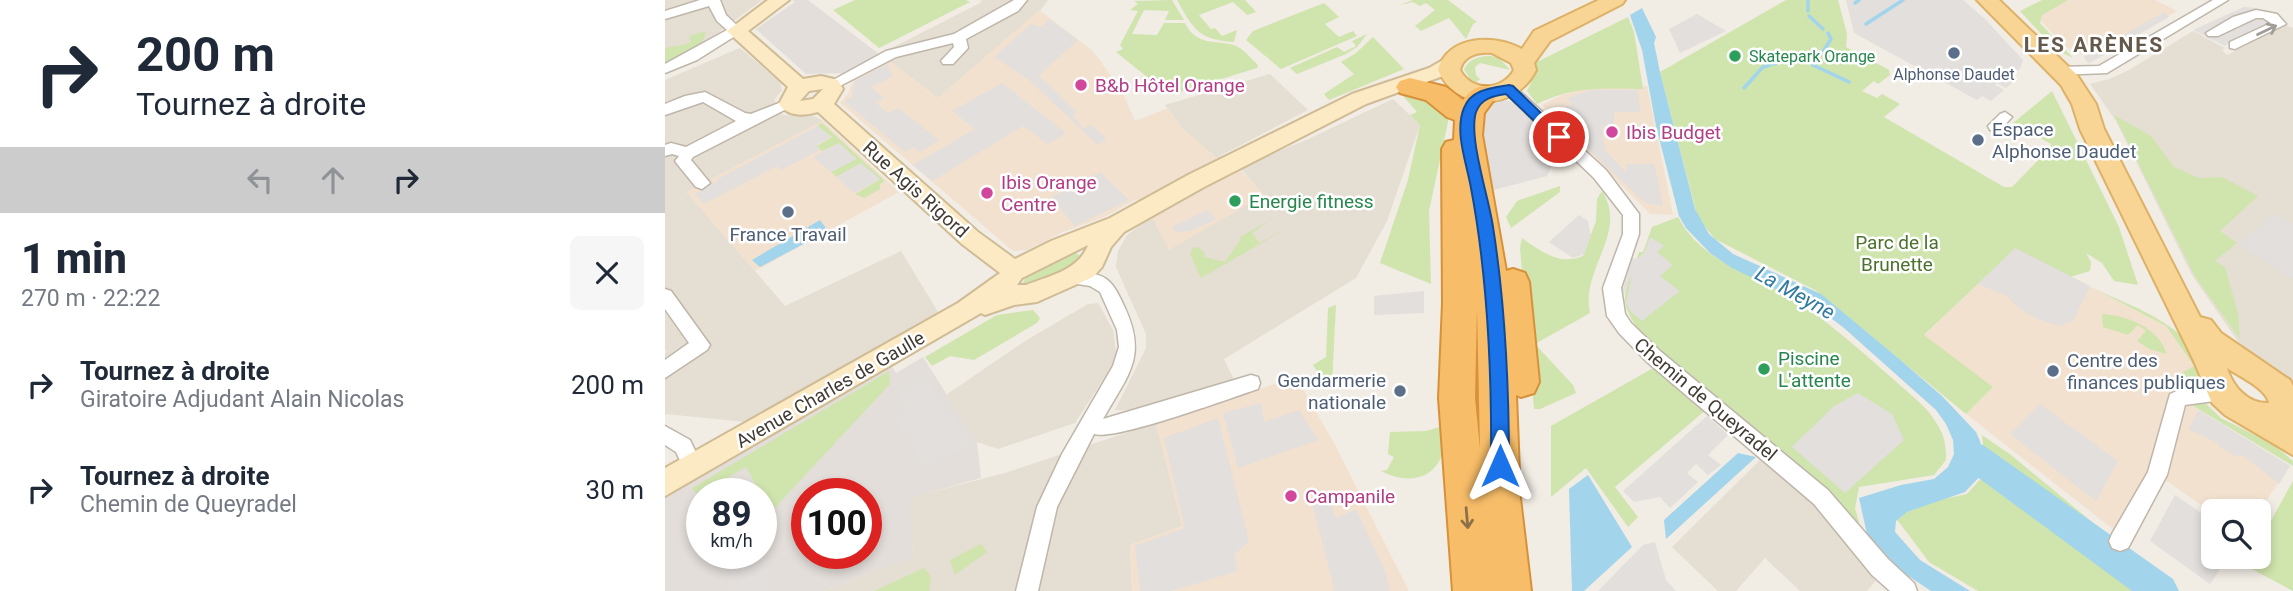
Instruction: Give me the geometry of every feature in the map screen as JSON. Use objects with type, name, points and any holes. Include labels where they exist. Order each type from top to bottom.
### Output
[{"type":"highway","points":[[1410,87],[1437,92],[1446,98],[1470,89],[1476,188],[1460,303],[1457,398],[1474,591]]},
{"type":"highway","points":[[1476,188],[1502,258],[1503,324],[1511,399],[1500,488]]},
{"type":"highway","points":[[1476,188],[1462,232],[1468,337],[1474,405],[1500,488],[1510,580]]},
{"type":"highway","points":[[1476,188],[1510,259],[1521,391],[1521,456],[1510,580]]},
{"type":"main road","points":[[780,0],[736,31],[805,109],[826,94]]},
{"type":"main road","points":[[1536,42],[1492,45],[1463,51],[1470,89],[1523,77],[1523,63],[1536,42],[1563,25],[1615,0]]},
{"type":"main road","points":[[1987,0],[2019,29],[2057,71],[2057,78],[2092,129],[2220,386],[2237,407],[2284,402]]},
{"type":"main road","points":[[1492,45],[1513,52],[1523,63]]},
{"type":"main road","name":"Avenue Charles de Gaulle","points":[[1011,284],[1028,295],[1085,270],[1117,225],[1196,180],[1374,92],[1426,76],[1470,89]]},
{"type":"main road","name":"Avenue Charles de Gaulle","points":[[1332,114],[1410,87]]},
{"type":"main road","name":"Rue Agis Rigord","points":[[826,94],[970,237],[1011,284]]},
{"type":"main road","name":"Avenue Charles de Gaulle","points":[[665,483],[1011,284],[1059,247],[1093,259]]},
{"type":"main road","points":[[2184,312],[2195,320],[2211,341],[2271,381],[2284,402],[2293,441]]},
{"type":"main road","points":[[2220,386],[2219,373],[2230,367],[2255,371]]},
{"type":"street","points":[[665,15],[714,0],[716,12],[736,31],[692,57],[665,69]]},
{"type":"street","points":[[826,94],[891,54],[959,37],[1013,8],[1021,0]]},
{"type":"street","points":[[2057,71],[2102,70],[2222,0]]},
{"type":"street","points":[[2257,0],[2271,5],[2293,20]]},
{"type":"street","points":[[2213,33],[2254,12],[2268,14],[2279,24],[2221,53]]},
{"type":"street","points":[[2187,20],[2235,45]]},
{"type":"street","points":[[948,61],[961,48],[959,37]]},
{"type":"street","name":"Chemin de Queyradel","points":[[1470,89],[1599,174],[1632,214],[1631,234],[1612,288],[1616,316],[1653,356],[1821,497],[1880,567],[1906,591]]},
{"type":"street","points":[[665,110],[699,96],[742,118],[752,119]]},
{"type":"street","points":[[702,183],[683,162],[688,153],[795,96]]},
{"type":"street","points":[[665,150],[671,148],[688,153]]},
{"type":"street","points":[[1027,591],[1047,507],[1122,368],[1128,347],[1126,330],[1093,259]]},
{"type":"street","points":[[665,296],[701,345],[665,370]]},
{"type":"street","points":[[1089,425],[1102,428],[1133,420],[1251,383]]},
{"type":"street","points":[[2120,541],[2157,475],[2177,400],[2220,386]]},
{"type":"street","points":[[665,435],[683,446],[693,467]]},
{"type":"shaded area","points":[[665,0],[762,0],[703,44],[665,63]]},
{"type":"shaded area","points":[[793,0],[808,0],[879,54],[843,73],[806,74],[756,29],[795,2]]},
{"type":"shaded area","points":[[980,0],[1048,0],[1025,31],[969,71],[938,98],[880,54],[982,2]]},
{"type":"shaded area","name":"Alphonse Daudet","points":[[1846,0],[1963,0],[1985,19],[2023,60],[2020,69],[2008,75],[2016,80],[2006,88],[1997,83],[1995,85],[2004,90],[1991,101],[1982,96],[1977,100],[1854,33]]},
{"type":"shaded area","points":[[2056,0],[2155,0],[2177,11],[2104,54],[2089,57],[2066,47],[2033,13]]},
{"type":"shaded area","points":[[2244,7],[2255,8],[2273,21],[2225,46],[2193,30]]},
{"type":"shaded area","points":[[1039,10],[1093,51],[1122,91],[1135,121],[1168,108],[1182,128],[1216,157],[1229,157],[1264,195],[1169,250],[1152,217],[1137,199],[1102,218],[1063,232],[1027,250],[1013,251],[840,103],[848,94],[854,79],[890,61],[938,98]]},
{"type":"shaded area","points":[[2164,12],[2169,17],[2093,61],[2088,63],[2084,57]]},
{"type":"shaded area","points":[[1697,14],[1726,31],[1680,53],[1669,29]]},
{"type":"shaded area","points":[[1049,19],[1078,40],[1039,75],[1077,113],[1073,116],[1083,128],[1091,125],[1107,139],[1098,145],[1029,80],[994,57],[1031,24],[1041,27]]},
{"type":"shaded area","points":[[2285,25],[2293,28],[2293,384],[2239,343],[2192,275],[2116,121],[2090,84],[2129,70],[2193,31],[2225,48],[2222,50],[2227,55]]},
{"type":"shaded area","points":[[740,48],[780,82],[782,90],[774,100],[783,115],[814,116],[823,121],[687,192],[785,306],[901,251],[938,312],[747,422],[665,414],[665,80]]},
{"type":"shaded area","points":[[887,64],[893,76],[871,87],[884,98],[876,103],[888,113],[898,108],[939,140],[920,152],[914,147],[905,152],[844,101],[852,97],[855,81]]},
{"type":"shaded area","points":[[1270,74],[1308,110],[1216,158],[1182,128],[1165,105]]},
{"type":"shaded area","points":[[1002,83],[1066,133],[1048,144],[1023,126],[932,181],[913,165],[975,129],[952,111]]},
{"type":"shaded area","name":"Ibis Budget","points":[[1597,86],[1647,86],[1673,215],[1650,214],[1542,105],[1562,95]]},
{"type":"shaded area","points":[[1591,90],[1638,90],[1640,112],[1614,112],[1614,125],[1602,127],[1605,150],[1626,172],[1627,164],[1654,164],[1663,205],[1648,204],[1641,199],[1550,113],[1573,104],[1567,98]]},
{"type":"shaded area","points":[[1393,99],[1420,125],[1387,221],[1356,278],[1224,359],[1234,380],[1134,411],[1115,410],[1146,348],[1146,334],[1116,267],[1118,251],[1127,235],[1152,217],[1169,249],[1263,195],[1240,167],[1306,140]]},
{"type":"shaded area","points":[[1497,100],[1509,101],[1521,107],[1561,146],[1547,176],[1494,190],[1481,135],[1485,104]]},
{"type":"shaded area","points":[[823,121],[899,192],[755,271],[686,192]]},
{"type":"shaded area","points":[[818,126],[831,137],[816,145],[820,150],[781,170],[777,166],[704,204],[695,194],[718,179]]},
{"type":"shaded area","points":[[839,143],[856,159],[831,172],[813,157]]},
{"type":"shaded area","points":[[861,163],[880,179],[854,193],[836,177]]},
{"type":"shaded area","points":[[1100,172],[1129,200],[1075,226],[1051,197]]},
{"type":"shaded area","points":[[1207,210],[1216,219],[1191,231],[1176,232],[1172,227]]},
{"type":"shaded area","points":[[2275,213],[2293,224],[2293,279],[2238,244]]},
{"type":"shaded area","points":[[1579,215],[1588,221],[1591,236],[1584,254],[1573,258],[1549,242]]},
{"type":"shaded area","points":[[1650,237],[1664,246],[1657,252],[1673,265],[1660,276],[1680,291],[1642,321],[1630,311],[1626,302],[1632,273],[1624,293],[1622,292],[1632,258],[1637,259],[1644,253]]},
{"type":"shaded area","points":[[2015,248],[2166,326],[2194,366],[2175,379],[2171,393],[2290,466],[2267,499],[2201,499],[2201,505],[2164,479],[2128,541],[1966,414],[1993,387],[1924,336]]},
{"type":"shaded area","points":[[2015,248],[2090,286],[2073,321],[2059,326],[2038,319],[2021,310],[2007,296],[1978,284]]},
{"type":"shaded area","points":[[1424,291],[1424,313],[1374,315],[1374,296]]},
{"type":"shaded area","points":[[1098,303],[1113,330],[1117,358],[1075,423],[998,449],[977,442],[946,395],[1025,341],[1088,304]]},
{"type":"shaded area","points":[[923,357],[977,442],[981,478],[910,498],[913,557],[882,569],[882,478],[791,478],[791,569],[881,569],[823,591],[665,591],[665,497],[686,485],[686,569],[777,569],[777,478],[698,478],[891,365],[896,373]]},
{"type":"shaded area","points":[[925,376],[973,442],[926,471],[894,417],[907,410],[896,392]]},
{"type":"shaded area","points":[[1296,377],[1333,441],[1409,591],[1132,591],[1130,545],[1182,526],[1156,423]]},
{"type":"shaded area","points":[[1858,393],[1892,414],[1904,440],[1845,493],[1792,447],[1834,406]]},
{"type":"shaded area","points":[[1261,403],[1264,422],[1299,410],[1318,440],[1238,468],[1223,413]]},
{"type":"shaded area","points":[[2040,404],[2118,461],[2096,501],[2010,434]]},
{"type":"shaded area","points":[[2199,410],[2290,466],[2279,484],[2243,455],[2236,456],[2216,442],[2188,429]]},
{"type":"shaded area","points":[[1707,416],[1728,435],[1708,455],[1721,465],[1708,475],[1696,464],[1687,473],[1698,482],[1670,508],[1660,497],[1634,502],[1623,491]]},
{"type":"shaded area","points":[[1218,418],[1249,541],[1234,555],[1238,571],[1171,591],[1140,591],[1135,546],[1185,528],[1164,438]]},
{"type":"shaded area","points":[[1156,423],[1182,526],[1130,545],[1132,591],[823,591],[913,557],[909,498],[1005,473]]},
{"type":"shaded area","points":[[1764,456],[1823,506],[1878,578],[1867,591],[1800,591],[1765,558],[1736,591],[1718,591],[1672,547]]},
{"type":"shaded area","points":[[1328,495],[1336,518],[1356,509],[1385,571],[1390,591],[1335,591],[1311,500]]},
{"type":"shaded area","points":[[2175,495],[2201,513],[2201,569],[2220,569],[2210,584],[2150,541]]},
{"type":"shaded area","points":[[1655,542],[1666,580],[1676,591],[1598,591],[1643,545]]},
{"type":"shaded area","points":[[729,569],[769,569],[768,591],[728,591]]},
{"type":"green space","points":[[855,0],[970,2],[879,48],[833,10]]},
{"type":"green space","points":[[1172,0],[1184,20],[1165,20],[1169,11],[1144,10],[1132,34],[1157,35],[1164,23],[1185,23],[1190,31],[1202,39],[1239,47],[1258,65],[1257,68],[1179,92],[1162,89],[1116,52],[1123,49],[1120,45],[1138,11],[1130,10],[1138,4],[1134,1]]},
{"type":"green space","points":[[1177,0],[1245,0],[1256,12],[1247,15],[1233,2],[1199,15],[1211,29],[1215,28],[1222,36],[1237,30],[1234,42],[1222,41],[1198,31]]},
{"type":"green space","points":[[1413,0],[1448,0],[1477,22],[1473,24],[1466,39],[1449,18],[1421,31],[1415,26],[1435,10],[1426,3],[1420,6],[1413,2],[1400,5]]},
{"type":"green space","name":"Parc de la Brunette","points":[[1786,0],[1838,0],[1847,34],[1846,47],[1889,70],[1890,75],[1878,84],[1874,81],[1862,91],[1877,98],[1882,94],[1900,104],[1884,117],[2004,187],[2012,187],[2050,148],[2051,144],[2013,123],[2052,91],[2119,227],[2138,285],[2114,281],[2102,263],[2086,253],[2091,262],[2090,271],[2070,277],[2015,249],[1924,335],[1993,387],[1966,414],[1815,290],[1715,239],[1696,211],[1660,72]]},
{"type":"green space","points":[[2042,0],[2068,0],[2042,15],[2040,23],[2073,58],[2056,50],[2020,11]]},
{"type":"green space","points":[[1324,3],[1339,17],[1325,24],[1339,37],[1353,31],[1357,36],[1281,69],[1246,40],[1253,31]]},
{"type":"green space","points":[[1628,17],[1634,32],[1643,89],[1575,91],[1537,104],[1527,91],[1533,78],[1533,64]]},
{"type":"green space","points":[[706,31],[705,37],[696,47],[665,62],[665,49],[688,43],[691,41],[689,36]]},
{"type":"green space","points":[[1367,34],[1357,47],[1346,54],[1297,74],[1290,68],[1337,47],[1344,52],[1356,46],[1352,41]]},
{"type":"green space","points":[[1373,37],[1404,69],[1329,100],[1324,94],[1354,74],[1341,62],[1356,53]]},
{"type":"green space","points":[[1483,56],[1499,58],[1510,70],[1480,63],[1475,67],[1476,75],[1480,79],[1476,82],[1470,79],[1464,69],[1469,62]]},
{"type":"green space","points":[[1414,94],[1448,110],[1448,122],[1429,211],[1431,284],[1380,263],[1408,180],[1420,125],[1410,115],[1417,112],[1403,96]]},
{"type":"green space","points":[[2114,115],[2151,136],[2174,167],[2199,178],[2222,177],[2258,196],[2220,231],[2237,243],[2215,261],[2225,267],[2238,314],[2240,339],[2196,278]]},
{"type":"green space","points":[[822,123],[885,181],[880,184],[880,189],[864,198],[855,194],[879,180],[861,163],[837,177],[831,172],[856,159],[839,143],[812,156],[822,151],[817,146],[832,137],[817,126]]},
{"type":"green space","points":[[1560,186],[1560,192],[1511,228],[1506,217],[1517,201]]},
{"type":"green space","points":[[1602,191],[1609,206],[1610,222],[1591,281],[1590,313],[1535,344],[1573,385],[1576,393],[1540,409],[1534,409],[1520,248],[1522,238],[1551,256],[1574,259],[1583,256],[1596,221],[1597,199]]},
{"type":"green space","points":[[1678,217],[1688,232],[1711,254],[1784,293],[1813,312],[1923,406],[1940,428],[1945,446],[1946,460],[1934,475],[1859,487],[1855,508],[1861,530],[1820,486],[1647,343],[1626,307],[1626,291],[1639,252],[1643,252],[1652,227]]},
{"type":"green space","points":[[1270,220],[1252,233],[1259,243],[1286,229],[1201,278],[1190,254],[1193,248],[1199,247],[1205,254],[1204,257],[1225,262],[1240,237]]},
{"type":"green space","points":[[1072,251],[1081,256],[1078,262],[1065,272],[1039,282],[1025,285],[1023,283],[1027,274]]},
{"type":"green space","points":[[2091,287],[2172,328],[2192,350],[2201,373],[2199,376],[2190,382],[2176,383],[2180,374],[2194,366],[2166,326]]},
{"type":"green space","points":[[1336,305],[1332,384],[1325,384],[1313,365],[1326,357],[1328,308]]},
{"type":"green space","points":[[1033,310],[1040,318],[1037,323],[974,360],[950,356],[932,366],[925,357],[997,315]]},
{"type":"green space","points":[[2102,314],[2131,320],[2150,330],[2167,354],[2149,349],[2137,341],[2146,331],[2138,325],[2128,335],[2103,327]]},
{"type":"green space","points":[[1655,367],[1707,409],[1615,487],[1638,517],[1628,527],[1586,468],[1551,497],[1551,426]]},
{"type":"green space","points":[[889,371],[890,384],[803,478],[791,478],[791,490],[777,506],[777,478],[752,478],[746,467],[727,478],[709,478]]},
{"type":"green space","points":[[2185,401],[2204,402],[2221,418],[2274,445],[2293,461],[2293,466]]},
{"type":"green space","points":[[1443,426],[1442,454],[1430,472],[1420,477],[1408,478],[1395,477],[1381,471],[1387,470],[1394,457],[1388,454],[1390,432],[1426,431]]},
{"type":"green space","points":[[1982,435],[2011,455],[2109,536],[2116,564],[2150,591],[1978,591],[1929,562],[1895,517],[1935,501],[1967,494],[1986,473]]},
{"type":"green space","points":[[2293,481],[2293,591],[2252,569],[2271,569],[2271,520]]},
{"type":"green space","points":[[981,544],[987,552],[955,575],[950,560]]},
{"type":"green space","points":[[924,568],[931,577],[929,591],[874,591]]},
{"type":"water","name":"La Meyne","points":[[1642,8],[1656,37],[1654,43],[1660,72],[1695,209],[1709,234],[1733,254],[1821,294],[1942,396],[1976,432],[1980,441],[1984,472],[1965,492],[1907,512],[1896,521],[1895,532],[1920,560],[1970,591],[1931,591],[1901,571],[1867,534],[1859,498],[1901,485],[1934,479],[1948,467],[1954,454],[1953,440],[1936,410],[1823,312],[1732,268],[1710,253],[1686,228],[1679,216],[1656,126],[1642,50],[1630,15]]},
{"type":"water","points":[[820,220],[828,231],[760,267],[752,260]]},
{"type":"water","points":[[1738,453],[1756,457],[1666,539],[1664,520]]},
{"type":"water","points":[[1588,475],[1632,547],[1584,591],[1572,591],[1569,489]]},
{"type":"waterway","points":[[1855,3],[1859,0]]},
{"type":"waterway","points":[[1866,24],[1903,0]]},
{"type":"waterway","points":[[1808,1],[1808,11]]},
{"type":"waterway","points":[[1809,16],[1823,29]]},
{"type":"waterway","points":[[1822,53],[1831,39],[1828,33]]},
{"type":"waterway","points":[[1811,60],[1815,57]]},
{"type":"waterway","points":[[1744,88],[1763,67],[1786,60]]},
{"type":"waterway","points":[[1796,60],[1811,60]]},
{"type":"waterway","points":[[1811,60],[1813,65],[1849,82]]},
{"type":"waterway","points":[[1972,455],[2161,591]]},
{"type":"place","name":"Alphonse Daudet","points":[[1954,53]]},
{"type":"place","name":"Skatepark Orange","points":[[1735,56]]},
{"type":"place","name":"B&b Hôtel Orange","points":[[1081,85]]},
{"type":"place","name":"Ibis Budget","points":[[1612,132]]},
{"type":"place","name":"Espace Alphonse Daudet","points":[[1978,140]]},
{"type":"place","name":"Ibis Orange Centre","points":[[987,193]]},
{"type":"place","name":"Energie fitness","points":[[1235,201]]},
{"type":"place","name":"France Travail","points":[[788,212]]},
{"type":"place","name":"Piscine L'attente","points":[[1764,369]]},
{"type":"place","name":"Centre des finances publiques","points":[[2053,371]]},
{"type":"place","name":"Gendarmerie nationale","points":[[1400,391]]},
{"type":"place","name":"Campanile","points":[[1291,496]]},
{"type":"district","name":"LES ARÈNES","points":[[2094,45]]},
{"type":"route","points":[[1500,466],[1500,402],[1486,227],[1467,127],[1470,108],[1484,93],[1509,89],[1559,137]]}]
